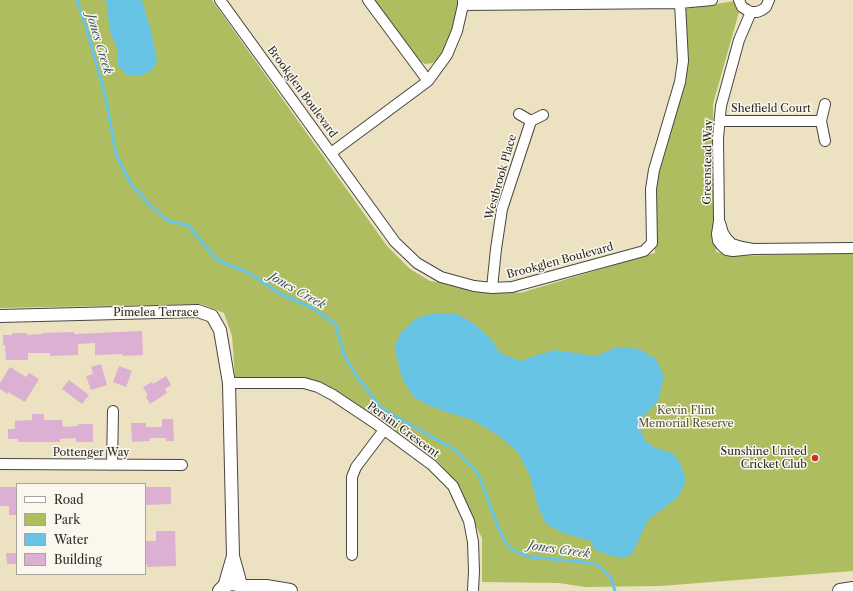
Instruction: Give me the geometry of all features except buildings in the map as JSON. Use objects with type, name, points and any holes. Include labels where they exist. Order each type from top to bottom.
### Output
[{"type":"main road","points":[[208,591],[222,589],[228,584],[232,583],[244,588],[266,587],[290,591]]},
{"type":"main road","points":[[840,591],[853,589]]},
{"type":"street","name":"Brookglen Boulevard","points":[[220,0],[395,242],[417,263],[441,277],[474,286],[492,288],[512,287],[644,251],[652,243],[651,189],[654,170],[680,82],[683,61],[680,4]]},
{"type":"street","points":[[368,0],[428,80]]},
{"type":"street","points":[[331,153],[428,80],[447,56],[457,31],[463,2],[680,4],[712,0]]},
{"type":"street","points":[[739,0],[742,7],[751,12],[762,10],[766,7],[769,0]]},
{"type":"street","name":"Greenstead Way","points":[[751,12],[739,40],[721,106],[718,138],[719,221],[723,233],[732,244],[753,249],[853,248]]},
{"type":"street","name":"Sheffield Court","points":[[825,104],[821,121],[825,140]]},
{"type":"street","points":[[519,114],[530,121],[544,115]]},
{"type":"street","name":"Westbrook Place","points":[[492,288],[502,209],[530,121]]},
{"type":"street","name":"Sheffield Court","points":[[720,121],[821,121]]},
{"type":"street","name":"Pimelea Terrace","points":[[0,316],[198,311],[212,316],[220,330],[229,383],[233,556],[244,588]]},
{"type":"street","name":"Persini Crescent","points":[[229,383],[304,383],[318,387],[333,395],[432,465],[453,486],[469,521],[472,532],[474,556],[473,591]]},
{"type":"street","points":[[112,465],[113,411]]},
{"type":"street","points":[[352,556],[352,477],[356,468],[384,430]]},
{"type":"street","name":"Pottenger Way","points":[[0,464],[182,465]]},
{"type":"street","name":"Pimelea Terrace","points":[[222,589],[233,556]]},
{"type":"green space","name":"Kevin Flint Memorial Reserve","points":[[0,0],[212,0],[387,246],[410,269],[430,281],[520,293],[655,253],[654,192],[682,85],[684,9],[735,1],[739,12],[713,104],[716,252],[735,256],[853,253],[853,571],[660,586],[585,587],[559,583],[482,582],[482,538],[448,473],[433,456],[345,397],[292,378],[235,377],[232,336],[224,313],[201,304],[0,308]]},
{"type":"green space","points":[[373,0],[457,0],[452,32],[441,55],[433,63],[425,64],[419,61]]},
{"type":"water","points":[[106,0],[142,0],[152,35],[157,61],[151,71],[139,76],[127,75],[118,66],[118,50],[110,32]]},
{"type":"water","points":[[435,313],[457,314],[473,323],[491,339],[500,353],[521,361],[555,350],[596,356],[617,347],[639,349],[656,359],[664,376],[658,401],[640,420],[641,431],[646,442],[658,449],[673,453],[680,463],[686,480],[679,496],[648,520],[632,554],[623,558],[608,555],[594,549],[591,541],[563,533],[546,524],[538,506],[530,476],[518,452],[496,434],[473,420],[446,412],[426,404],[414,397],[403,380],[397,360],[395,345],[402,331],[417,318]]},
{"type":"waterway","name":"Jones Creek","points":[[77,0],[106,99],[116,154],[131,184],[149,204],[168,221],[188,225],[217,260],[249,273],[282,295],[313,308],[336,325],[344,355],[356,375],[381,408],[457,451],[478,473],[500,532],[509,548],[529,557],[584,562],[598,565],[611,578],[615,591]]},
{"type":"place","name":"Sunshine United Cricket Club","points":[[815,458]]}]
